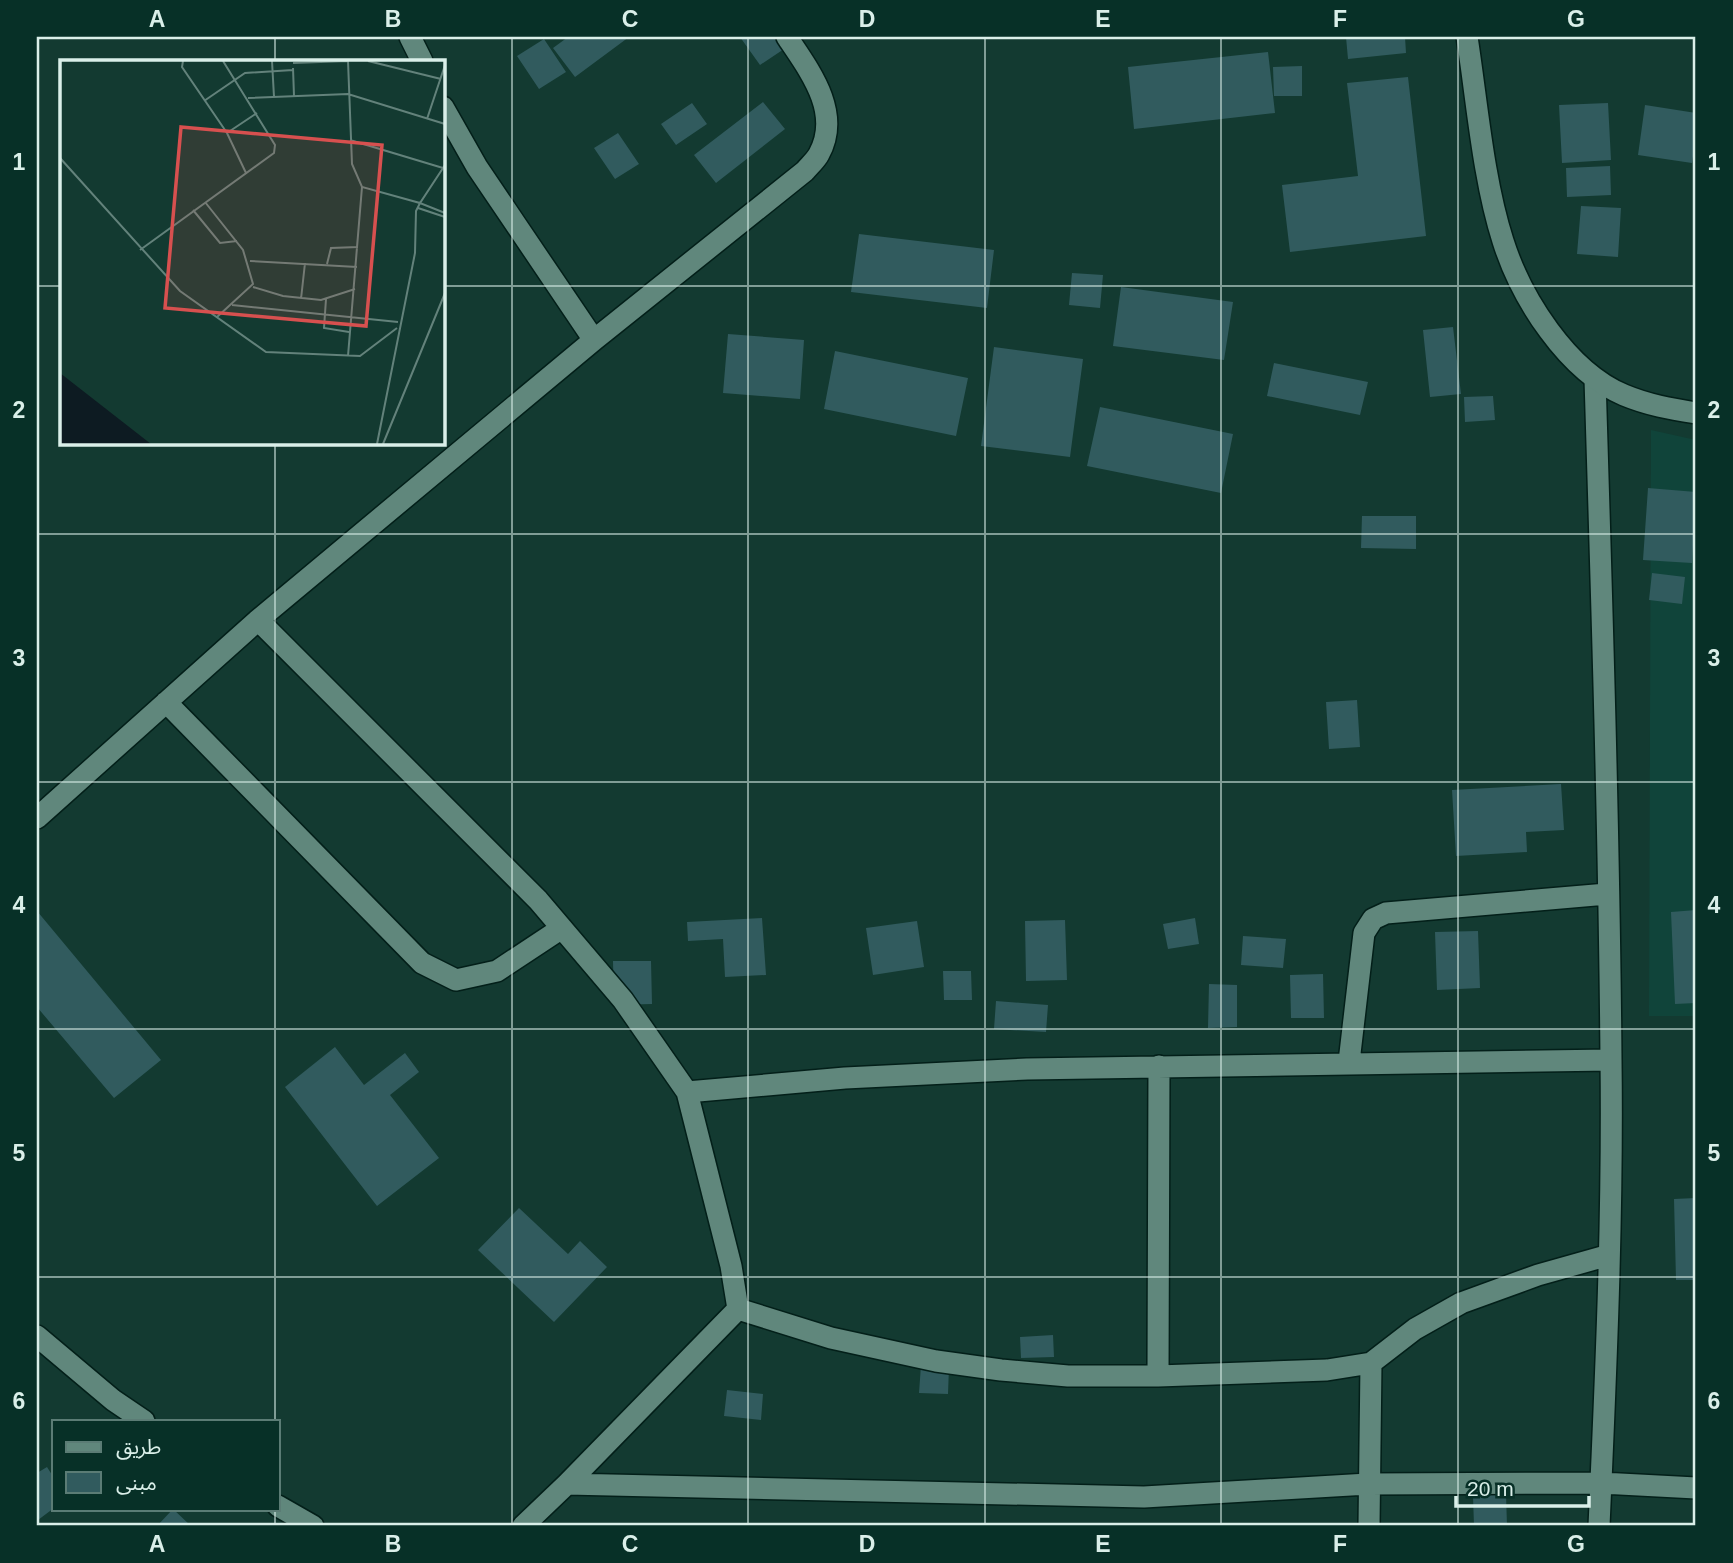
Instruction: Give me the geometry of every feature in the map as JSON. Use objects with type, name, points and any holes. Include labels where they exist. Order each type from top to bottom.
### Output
[{"type":"street","points":[[410,37],[422,60]]},
{"type":"street","points":[[37,818],[258,620],[594,340],[805,171],[819,154],[826,132],[825,106],[817,81],[787,37]]},
{"type":"street","points":[[1467,37],[1491,190],[1503,242],[1530,301],[1557,343],[1595,379],[1623,395],[1658,407],[1696,413]]},
{"type":"street","points":[[444,109],[477,167],[594,340]]},
{"type":"street","points":[[1595,379],[1606,720],[1611,1060],[1609,1255],[1599,1526]]},
{"type":"street","points":[[258,620],[538,900],[623,1000],[687,1092],[731,1266],[738,1309]]},
{"type":"street","points":[[166,702],[422,963],[456,980],[497,971],[562,928]]},
{"type":"street","points":[[1349,1062],[1364,933],[1373,919],[1385,913],[1607,894]]},
{"type":"street","points":[[687,1092],[845,1078],[1027,1069],[1611,1060]]},
{"type":"street","points":[[1158,1376],[1159,1066]]},
{"type":"street","points":[[738,1309],[831,1338],[936,1361],[1001,1370],[1068,1376],[1158,1376],[1327,1370],[1371,1363],[1415,1329],[1461,1303],[1538,1275],[1609,1255]]},
{"type":"street","points":[[523,1526],[738,1309]]},
{"type":"street","points":[[37,1336],[113,1400],[143,1420]]},
{"type":"street","points":[[1369,1526],[1371,1363]]},
{"type":"street","points":[[567,1484],[1144,1497],[1368,1484],[1601,1483],[1696,1488]]},
{"type":"street","points":[[280,1507],[313,1526]]},
{"type":"shaded area","points":[[1651,430],[1696,440],[1696,1016],[1649,1016]]},
{"type":"building","points":[[568,37],[629,37],[575,77],[553,48]]},
{"type":"building","points":[[740,37],[775,37],[784,49],[760,65]]},
{"type":"building","points":[[1346,37],[1405,37],[1406,53],[1348,59]]},
{"type":"building","points":[[544,39],[566,72],[539,89],[517,56]]},
{"type":"building","points":[[1268,52],[1275,113],[1134,129],[1128,67]]},
{"type":"building","points":[[1302,66],[1302,96],[1274,96],[1273,67]]},
{"type":"building","points":[[1408,77],[1426,236],[1290,252],[1282,185],[1358,176],[1347,83]]},
{"type":"building","points":[[763,102],[785,129],[716,183],[694,155]]},
{"type":"building","points":[[692,103],[707,124],[676,145],[661,124]]},
{"type":"building","points":[[1608,103],[1611,160],[1562,163],[1559,105]]},
{"type":"building","points":[[1645,105],[1696,113],[1692,163],[1638,155]]},
{"type":"building","points":[[618,133],[639,164],[615,179],[594,148]]},
{"type":"building","points":[[1610,166],[1611,195],[1567,197],[1566,168]]},
{"type":"building","points":[[1581,206],[1621,208],[1618,257],[1577,254]]},
{"type":"building","points":[[859,234],[994,250],[987,308],[851,292]]},
{"type":"building","points":[[1072,273],[1103,275],[1100,308],[1069,305]]},
{"type":"building","points":[[1121,287],[1233,302],[1224,360],[1113,346]]},
{"type":"building","points":[[1453,327],[1461,394],[1430,397],[1423,330]]},
{"type":"building","points":[[728,334],[804,340],[800,399],[723,393]]},
{"type":"building","points":[[994,347],[1083,359],[1070,457],[981,446]]},
{"type":"building","points":[[835,351],[968,378],[956,436],[824,409]]},
{"type":"building","points":[[1274,363],[1368,382],[1360,415],[1267,396]]},
{"type":"building","points":[[1493,396],[1495,420],[1465,422],[1464,397]]},
{"type":"building","points":[[1100,407],[1233,434],[1221,493],[1087,466]]},
{"type":"building","points":[[1648,488],[1696,492],[1692,563],[1643,560]]},
{"type":"building","points":[[1362,516],[1416,516],[1416,549],[1361,548]]},
{"type":"building","points":[[1652,573],[1685,577],[1682,604],[1649,600]]},
{"type":"building","points":[[1357,700],[1360,747],[1329,749],[1326,702]]},
{"type":"building","points":[[1561,784],[1564,830],[1526,832],[1527,852],[1456,856],[1452,790]]},
{"type":"building","points":[[1696,910],[1696,1003],[1675,1004],[1671,912]]},
{"type":"building","points":[[37,911],[161,1060],[114,1098],[37,1007]]},
{"type":"building","points":[[762,918],[766,975],[725,977],[723,939],[688,941],[687,922]]},
{"type":"building","points":[[1195,918],[1199,944],[1168,949],[1163,924]]},
{"type":"building","points":[[1065,920],[1067,980],[1026,981],[1025,921]]},
{"type":"building","points":[[917,921],[924,967],[873,975],[866,928]]},
{"type":"building","points":[[1478,931],[1480,988],[1437,990],[1435,932]]},
{"type":"building","points":[[1243,936],[1286,939],[1283,968],[1241,965]]},
{"type":"building","points":[[613,961],[651,961],[652,1004],[614,1005]]},
{"type":"building","points":[[943,971],[971,971],[972,1000],[944,1000]]},
{"type":"building","points":[[1323,974],[1324,1018],[1291,1018],[1290,975]]},
{"type":"building","points":[[1209,984],[1237,985],[1237,1027],[1208,1028]]},
{"type":"building","points":[[996,1001],[1048,1005],[1046,1032],[994,1029]]},
{"type":"building","points":[[335,1047],[364,1085],[405,1053],[419,1072],[390,1095],[439,1158],[377,1206],[285,1087]]},
{"type":"building","points":[[1696,1198],[1696,1280],[1676,1280],[1674,1199]]},
{"type":"building","points":[[519,1208],[568,1254],[580,1241],[607,1267],[554,1322],[478,1250]]},
{"type":"building","points":[[1053,1335],[1054,1357],[1021,1358],[1020,1337]]},
{"type":"building","points":[[921,1365],[949,1367],[948,1394],[919,1393]]},
{"type":"building","points":[[727,1390],[763,1394],[761,1420],[724,1416]]},
{"type":"building","points":[[47,1467],[52,1475],[52,1510],[38,1520],[37,1473]]},
{"type":"building","points":[[1506,1494],[1507,1526],[1474,1526],[1473,1496]]},
{"type":"building","points":[[174,1510],[191,1526],[157,1526]]}]
